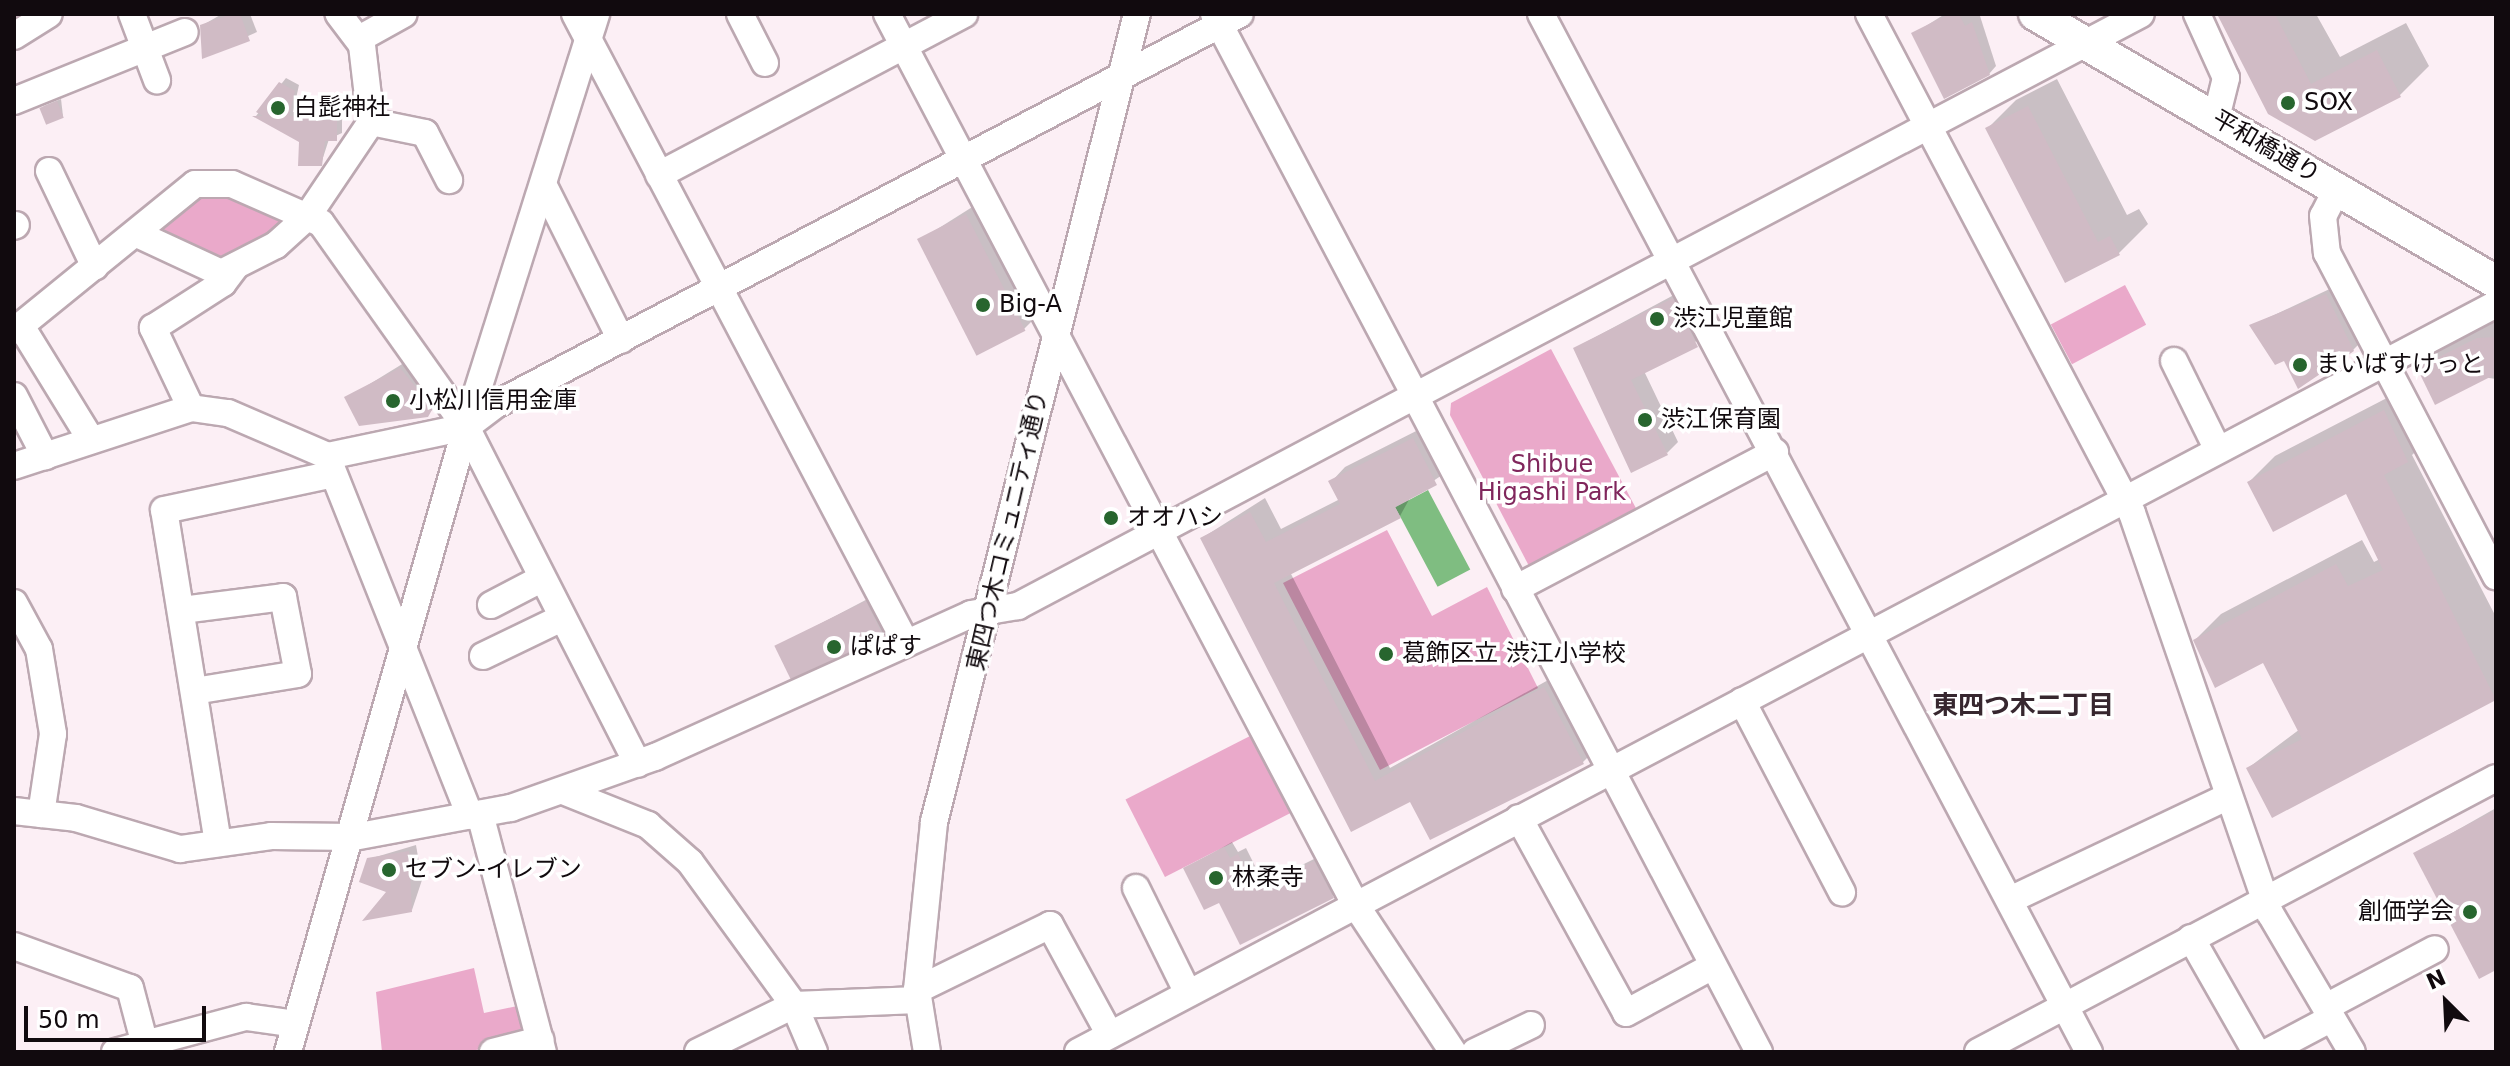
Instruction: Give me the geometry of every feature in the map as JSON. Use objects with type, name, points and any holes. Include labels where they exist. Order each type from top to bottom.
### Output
[{"type":"main road","name":"平和橋通り","points":[[2035,14],[2496,282]]},
{"type":"street","points":[[14,36],[49,14]]},
{"type":"street","points":[[132,14],[143,50],[157,80]]},
{"type":"street","points":[[137,234],[221,273],[307,217],[371,122],[359,39],[339,14]]},
{"type":"street","points":[[359,39],[404,14]]},
{"type":"street","points":[[575,14],[906,643]]},
{"type":"street","points":[[288,1052],[354,837],[466,427],[596,14]]},
{"type":"street","points":[[740,14],[765,63]]},
{"type":"street","points":[[887,14],[1355,904],[1453,1052]]},
{"type":"street","points":[[659,175],[964,14]]},
{"type":"street","name":"東四つ木コミュニティ通り","points":[[927,1052],[917,995],[934,822],[1054,331],[1137,14]]},
{"type":"street","points":[[1541,14],[1871,633],[2089,1052]]},
{"type":"street","points":[[1869,14],[2125,498],[2265,900],[2352,1052]]},
{"type":"street","points":[[14,811],[41,814],[180,849],[218,843],[354,837],[475,815],[563,791],[638,764],[906,643],[987,612],[1018,606],[2141,14]]},
{"type":"street","points":[[2197,14],[2226,78],[2216,118]]},
{"type":"street","points":[[218,843],[164,510],[466,427],[495,405],[1122,76],[1224,18],[1415,396],[1759,1052]]},
{"type":"street","points":[[14,101],[185,32]]},
{"type":"street","points":[[371,122],[425,133],[449,180]]},
{"type":"street","points":[[49,171],[95,267]]},
{"type":"street","points":[[91,440],[17,329],[195,184],[215,179],[321,223],[466,427],[638,764]]},
{"type":"street","points":[[544,186],[621,340]]},
{"type":"street","points":[[2337,189],[2323,216],[2327,253],[2496,576]]},
{"type":"street","points":[[191,408],[153,328],[223,283],[236,266]]},
{"type":"street","points":[[698,1052],[794,1005],[917,995],[1050,925],[1096,1045],[1355,904],[2496,304]]},
{"type":"street","points":[[2174,361],[2218,450]]},
{"type":"street","points":[[14,396],[45,456]]},
{"type":"street","points":[[14,466],[191,408],[228,413],[329,466],[475,815],[541,1046],[493,1052]]},
{"type":"street","points":[[1515,589],[1775,452]]},
{"type":"street","points":[[491,605],[541,579]]},
{"type":"street","points":[[182,610],[283,597],[298,674],[194,691]]},
{"type":"street","points":[[14,603],[39,649],[53,734],[41,814]]},
{"type":"street","points":[[483,656],[562,618]]},
{"type":"street","points":[[1742,701],[1842,892]]},
{"type":"street","points":[[1978,1052],[2496,778]]},
{"type":"street","points":[[563,791],[648,825],[690,862],[794,1005],[814,1052]]},
{"type":"street","points":[[2010,900],[2229,796]]},
{"type":"street","points":[[1519,818],[1626,1013],[1713,966]]},
{"type":"street","points":[[1136,888],[1188,993]]},
{"type":"street","points":[[2191,938],[2256,1052]]},
{"type":"street","points":[[14,946],[130,988],[144,1041]]},
{"type":"street","points":[[2268,1052],[2435,949]]},
{"type":"street","points":[[115,1052],[144,1041],[246,1017],[296,1024]]},
{"type":"street","points":[[1475,1052],[1531,1025]]},
{"type":"green space","points":[[235,194],[283,222],[285,231],[221,264],[159,232],[202,197]]},
{"type":"green space","points":[[2125,285],[2146,325],[2072,364],[2051,324]]},
{"type":"green space","name":"Shibue Higashi Park","points":[[1551,349],[1638,512],[1529,566],[1450,415],[1451,403]]},
{"type":"green space","points":[[1387,530],[1432,616],[1487,587],[1538,688],[1380,770],[1283,583]]},
{"type":"green space","points":[[1252,735],[1291,813],[1165,877],[1125,799]]},
{"type":"green space","points":[[474,968],[484,1013],[522,1005],[526,1039],[467,1052],[382,1052],[376,992]]},
{"type":"shaded area","points":[[1428,490],[1470,569],[1438,587],[1395,507]]},
{"type":"building","points":[[240,14],[250,41],[202,59],[200,25]]},
{"type":"building","points":[[1949,14],[1959,14],[1965,26],[1972,22],[1990,75],[1944,99],[1911,33]]},
{"type":"building","points":[[2217,14],[2275,14],[2311,84],[2377,50],[2401,97],[2315,141],[2268,114]]},
{"type":"building","points":[[279,82],[295,91],[289,116],[337,116],[337,141],[325,141],[322,166],[298,166],[299,142],[252,116],[263,116],[256,112]]},
{"type":"building","points":[[57,101],[64,118],[46,125],[39,108]]},
{"type":"building","points":[[2028,106],[2098,242],[2110,236],[2120,255],[2065,283],[1985,128]]},
{"type":"building","points":[[966,214],[1025,331],[976,356],[917,239]]},
{"type":"building","points":[[2326,294],[2354,351],[2298,389],[2284,361],[2275,365],[2249,325]]},
{"type":"building","points":[[1673,298],[1698,347],[1631,380],[1668,455],[1631,473],[1573,348]]},
{"type":"building","points":[[2496,337],[2496,374],[2435,405],[2417,368],[2477,338]]},
{"type":"building","points":[[400,368],[433,408],[428,417],[359,426],[344,397]]},
{"type":"building","points":[[2384,410],[2408,462],[2384,475],[2496,700],[2272,818],[2246,768],[2302,739],[2263,663],[2215,688],[2193,640],[2336,564],[2348,586],[2383,570],[2346,494],[2273,532],[2247,482]]},
{"type":"building","points":[[1413,438],[1437,485],[1395,507],[1401,518],[1274,583],[1375,781],[1544,687],[1584,764],[1430,840],[1410,802],[1351,832],[1200,538],[1250,512],[1266,542],[1340,504],[1328,481]]},
{"type":"building","points":[[866,601],[883,636],[791,681],[774,646]]},
{"type":"building","name":"創価学会","points":[[2496,810],[2496,970],[2479,979],[2413,853]]},
{"type":"building","points":[[1224,847],[1230,858],[1238,854],[1256,890],[1314,861],[1334,898],[1240,945],[1219,903],[1204,910],[1183,868]]},
{"type":"building","points":[[409,851],[412,912],[362,921],[386,892],[359,882],[367,858]]},
{"type":"place","name":"SOX","points":[[2288,103]]},
{"type":"place","name":"白髭神社","points":[[278,108]]},
{"type":"place","name":"Big-A","points":[[983,305]]},
{"type":"place","name":"渋江児童館","points":[[1657,319]]},
{"type":"place","name":"まいばすけっと","points":[[2300,365]]},
{"type":"place","name":"小松川信用金庫","points":[[393,401]]},
{"type":"place","name":"渋江保育園","points":[[1645,420]]},
{"type":"place","name":"オオハシ","points":[[1111,518]]},
{"type":"place","name":"ぱぱす","points":[[834,647]]},
{"type":"place","name":"葛飾区立 渋江小学校","points":[[1386,654]]},
{"type":"place","name":"セブン-イレブン","points":[[389,870]]},
{"type":"place","name":"林柔寺","points":[[1216,878]]},
{"type":"place","name":"創価学会","points":[[2470,912]]},
{"type":"district","name":"東四つ木二丁目","points":[[2023,706]]}]
